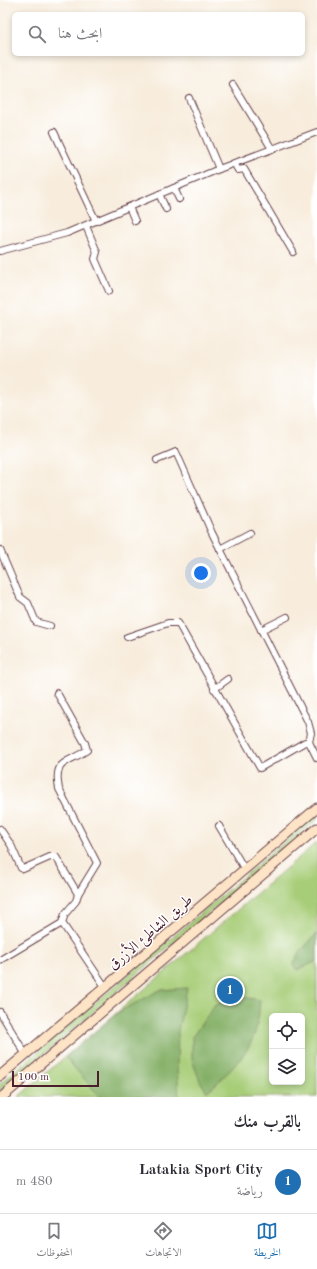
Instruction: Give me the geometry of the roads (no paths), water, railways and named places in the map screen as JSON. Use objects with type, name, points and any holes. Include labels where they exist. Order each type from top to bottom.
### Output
[{"type":"main road","name":"طريق الشاطئ الأزرق","points":[[0,1076],[106,988],[317,808]]},
{"type":"main road","name":"طريق الشاطئ الأزرق","points":[[2,1097],[317,828]]},
{"type":"street","points":[[233,85],[272,149]]},
{"type":"street","points":[[189,98],[219,169]]},
{"type":"street","points":[[54,132],[96,221]]},
{"type":"street","points":[[0,251],[67,233],[86,226],[219,169],[317,132]]},
{"type":"street","points":[[234,163],[238,170],[244,169],[293,252]]},
{"type":"street","points":[[174,188],[179,199]]},
{"type":"street","points":[[159,194],[166,209]]},
{"type":"street","points":[[129,207],[135,221]]},
{"type":"street","points":[[86,226],[97,252],[95,258],[109,291]]},
{"type":"street","points":[[157,460],[176,452],[220,549],[308,722],[311,732],[309,742],[317,758]]},
{"type":"street","points":[[220,549],[250,533]]},
{"type":"street","points":[[1,553],[20,597],[28,604],[36,622],[50,626]]},
{"type":"street","points":[[261,630],[287,618]]},
{"type":"street","points":[[127,637],[168,623],[178,623],[260,768],[300,744],[309,742]]},
{"type":"street","points":[[214,689],[228,679]]},
{"type":"street","points":[[0,960],[62,923],[65,914],[76,901],[78,894],[98,863],[59,789],[56,776],[59,767],[66,761],[87,750],[85,743],[57,693]]},
{"type":"street","points":[[219,826],[245,870]]},
{"type":"street","points":[[0,829],[11,845],[21,868],[50,857],[56,857],[78,894]]},
{"type":"street","points":[[62,923],[106,988]]},
{"type":"street","points":[[0,1012],[26,1055]]},
{"type":"place","name":"Latakia Sport City","points":[[230,991]]}]
